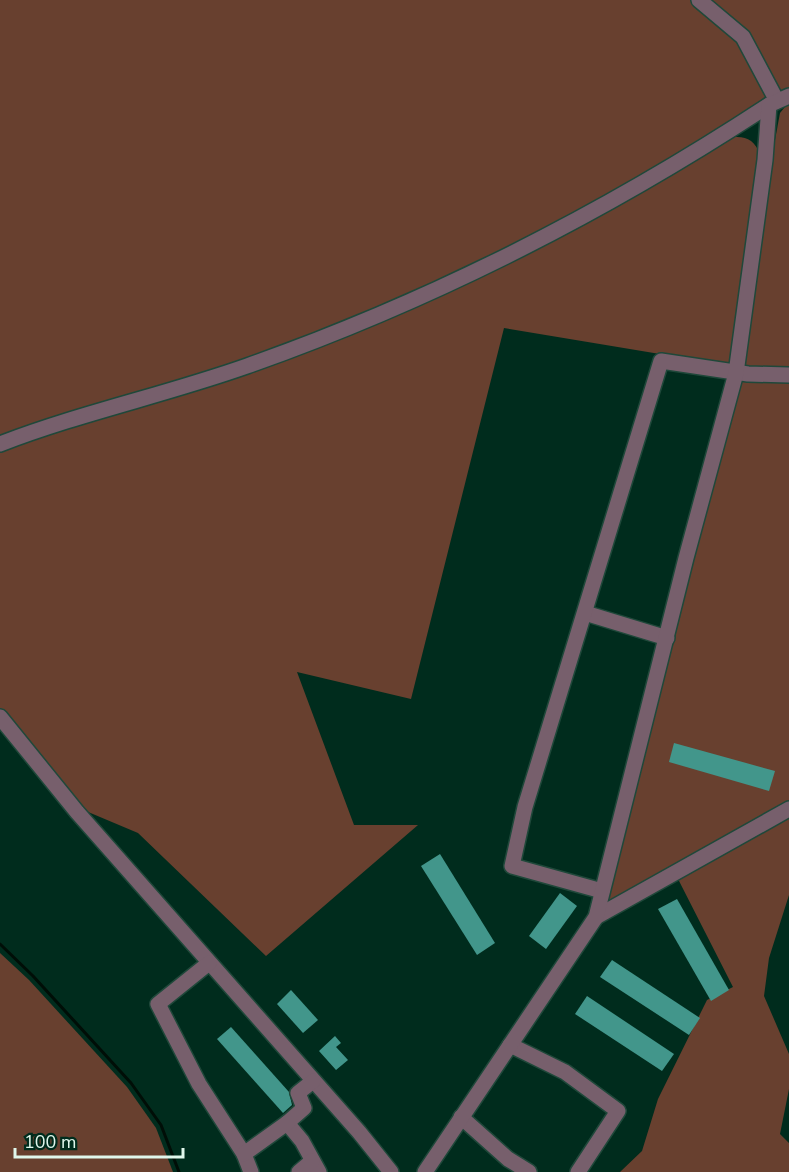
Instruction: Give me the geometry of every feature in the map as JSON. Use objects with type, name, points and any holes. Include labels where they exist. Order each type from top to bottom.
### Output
[{"type":"lane","points":[[425,1172],[596,917],[686,558],[736,373],[765,160],[779,101],[742,38],[699,0]]},
{"type":"lane","points":[[0,444],[39,429],[246,366],[429,292],[506,257],[597,209],[779,101]]},
{"type":"lane","points":[[602,891],[512,866],[525,807],[661,361],[736,373],[789,375]]},
{"type":"lane","points":[[585,613],[667,638]]},
{"type":"lane","points":[[0,717],[76,812],[359,1132],[391,1172]]},
{"type":"lane","points":[[596,917],[789,809]]},
{"type":"lane","points":[[209,963],[158,1004],[199,1084],[244,1154],[251,1172]]},
{"type":"lane","points":[[510,1045],[565,1072],[618,1111],[578,1172]]},
{"type":"lane","points":[[244,1154],[287,1124],[304,1108],[298,1093],[313,1081]]},
{"type":"lane","points":[[461,1117],[508,1158],[529,1172]]},
{"type":"lane","points":[[287,1124],[302,1141],[316,1166],[299,1172]]},
{"type":"shaded area","points":[[0,0],[789,0],[789,90],[594,204],[504,252],[350,320],[244,361],[0,438]]},
{"type":"shaded area","points":[[789,102],[789,369],[742,367],[775,140],[780,113]]},
{"type":"shaded area","points":[[734,137],[750,140],[760,154],[732,366],[504,328],[411,699],[297,672],[354,825],[418,825],[266,956],[138,833],[81,809],[0,709],[0,451],[41,435],[296,354]]},
{"type":"shaded area","points":[[739,379],[789,381],[789,804],[603,907]]},
{"type":"shaded area","points":[[789,814],[789,895],[769,958],[764,996],[789,1054],[789,1089],[780,1134],[789,1143],[789,1172],[620,1172],[642,1151],[658,1099],[707,1000],[733,987],[677,877]]},
{"type":"shaded area","points":[[0,953],[29,980],[127,1087],[156,1128],[173,1172],[0,1172]]},
{"type":"building","points":[[674,743],[775,771],[769,791],[669,762]]},
{"type":"building","points":[[440,854],[495,943],[477,955],[421,866]]},
{"type":"building","points":[[560,893],[577,906],[546,949],[529,936]]},
{"type":"building","points":[[677,899],[729,990],[711,1001],[658,909]]},
{"type":"building","points":[[612,960],[700,1018],[689,1035],[600,977]]},
{"type":"building","points":[[291,990],[318,1020],[303,1033],[277,1004]]},
{"type":"building","points":[[587,996],[674,1054],[662,1071],[575,1014]]},
{"type":"building","points":[[231,1027],[289,1092],[292,1105],[283,1113],[217,1039]]},
{"type":"building","points":[[335,1036],[341,1043],[336,1047],[348,1060],[336,1070],[319,1051]]},
{"type":"waterway","points":[[0,944],[33,976],[131,1083],[161,1125],[179,1172]]}]
